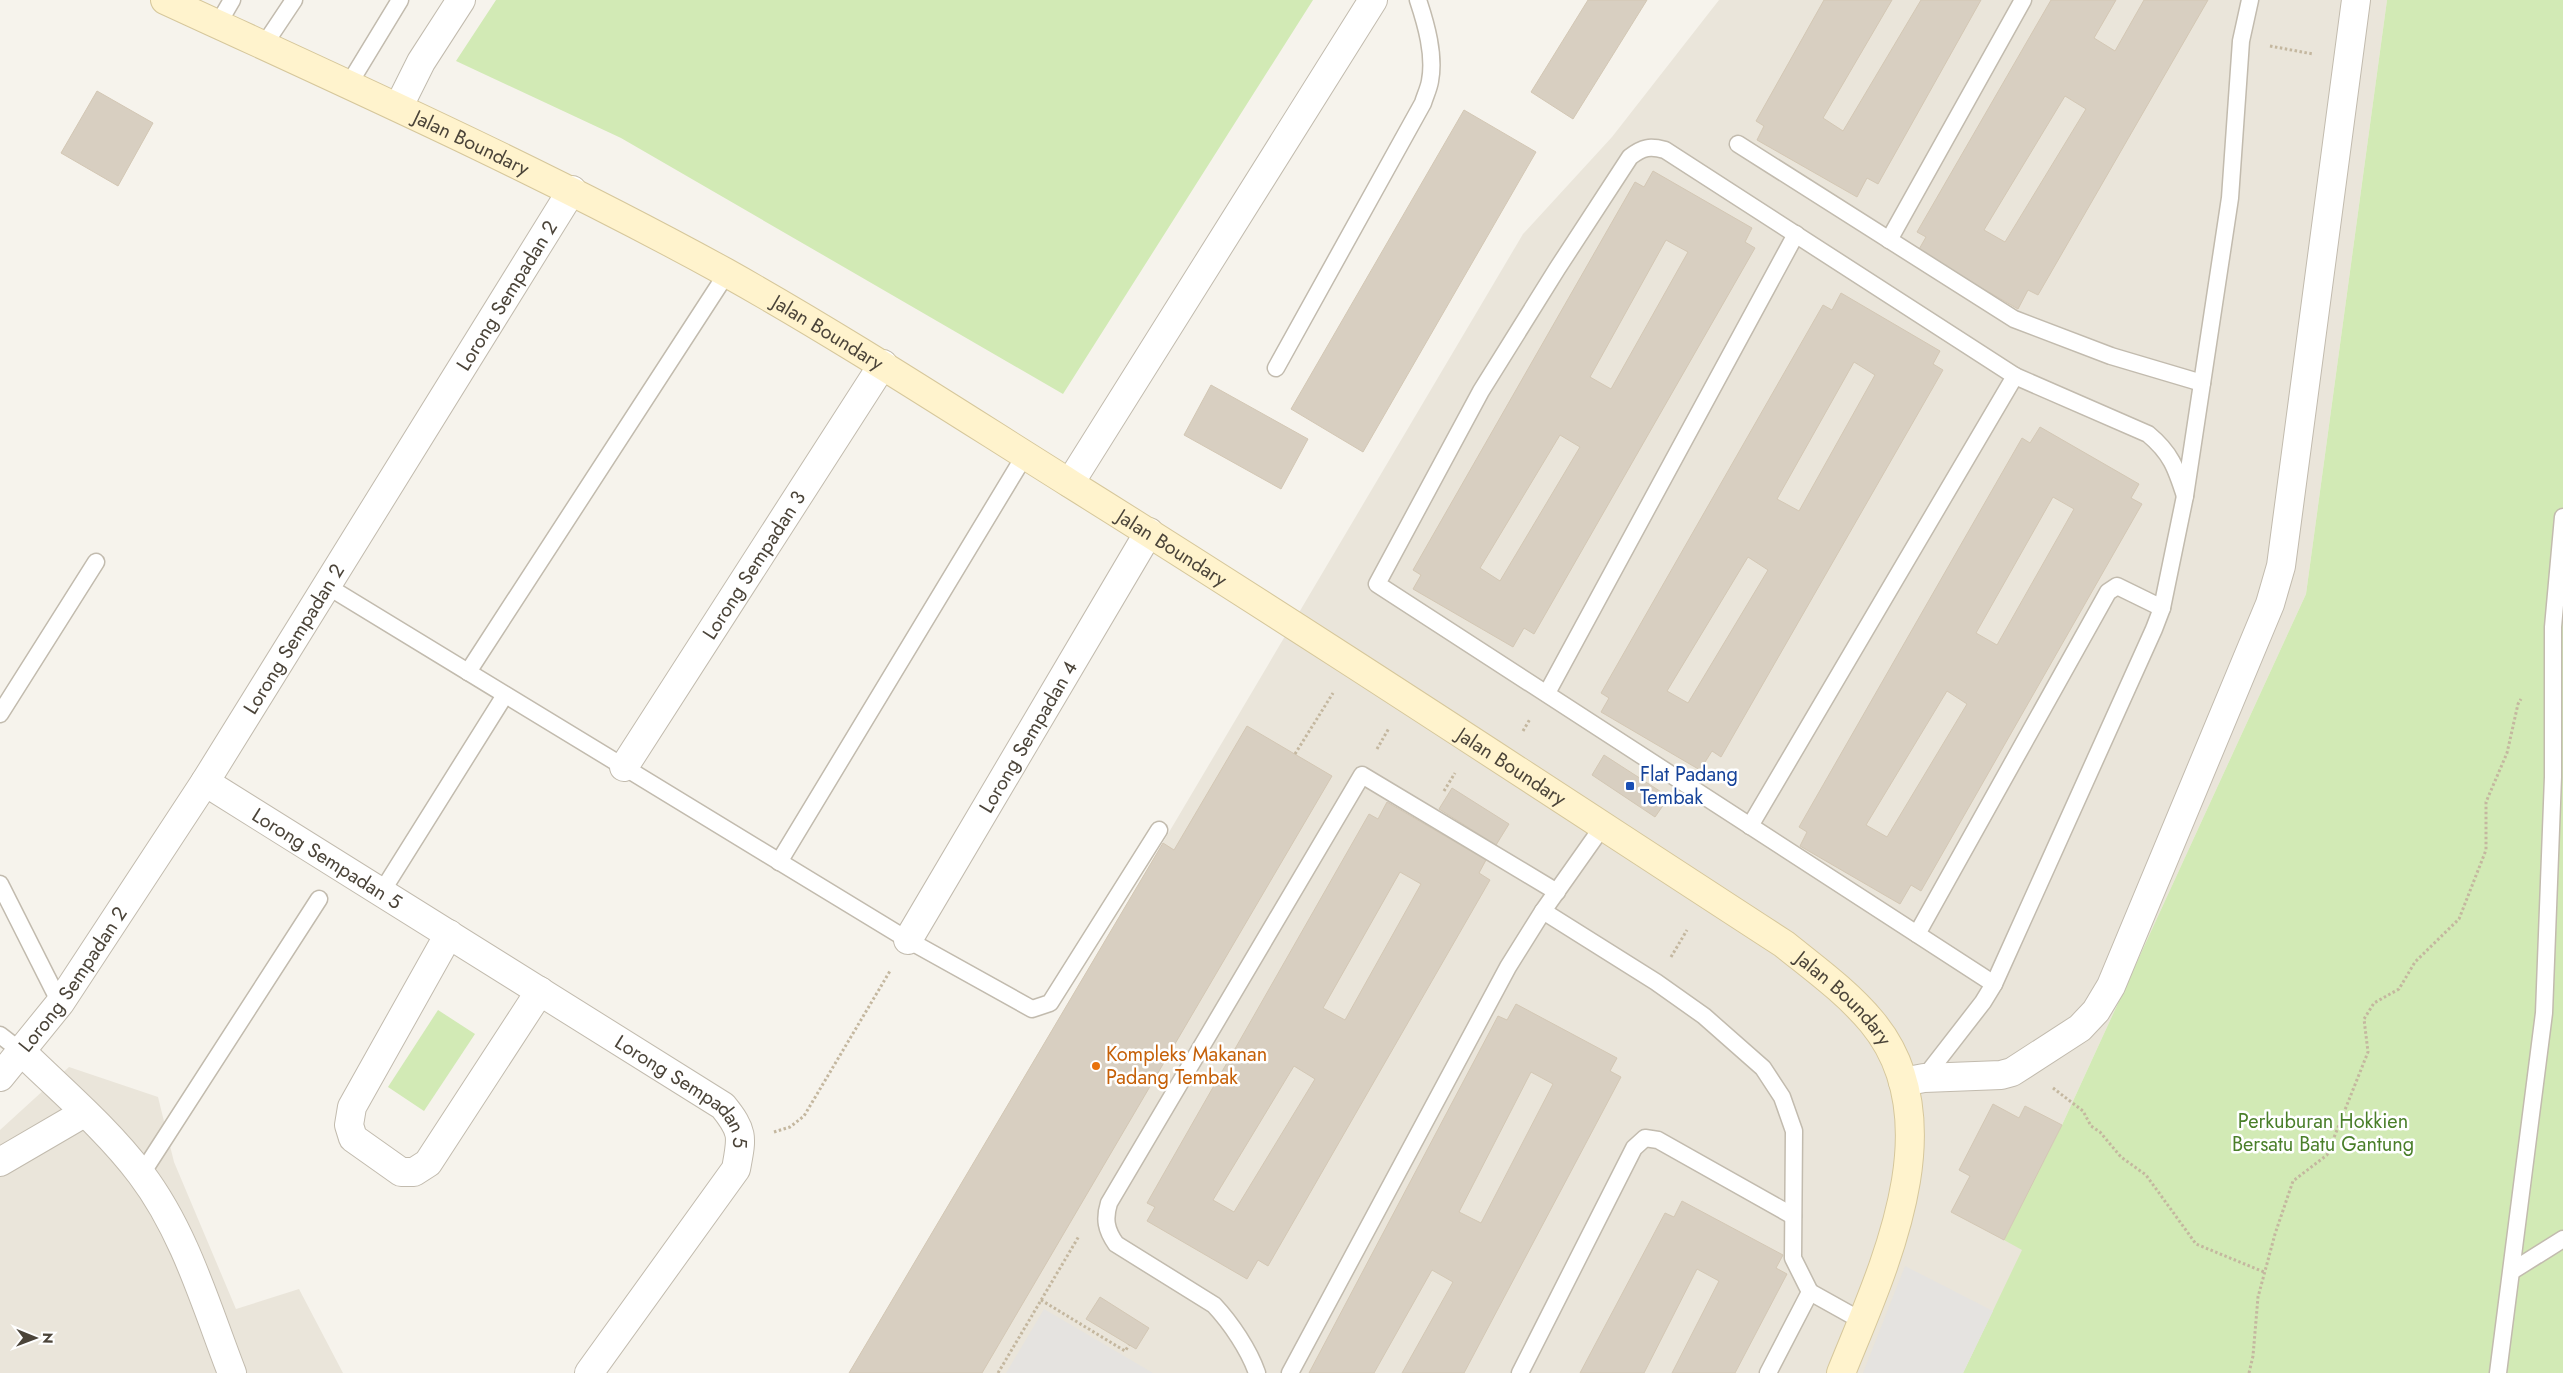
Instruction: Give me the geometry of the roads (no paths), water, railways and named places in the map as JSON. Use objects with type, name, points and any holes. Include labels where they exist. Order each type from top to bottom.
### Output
[{"type":"street","name":"Jalan Boundary","points":[[165,0],[399,106],[572,190],[727,273],[883,364],[1352,662],[1784,944],[1848,996],[1873,1023],[1892,1053],[1913,1080],[1905,1191],[1898,1223],[1841,1373]]},
{"type":"street","points":[[399,106],[421,62],[461,0]]},
{"type":"street","points":[[1070,483],[1373,0]]},
{"type":"street","points":[[1913,1080],[2001,1075],[2012,1072],[2080,1028],[2096,1011],[2111,986],[2270,604],[2281,566],[2356,0]]},
{"type":"street","name":"Lorong Sempadan 2","points":[[0,1076],[22,1052],[60,1004],[205,782],[572,190]]},
{"type":"street","name":"Lorong Sempadan 3","points":[[624,767],[883,364]]},
{"type":"street","name":"Lorong Sempadan 4","points":[[908,940],[1149,532]]},
{"type":"street","name":"Lorong Sempadan 5","points":[[205,782],[723,1106],[735,1120],[742,1138],[736,1169],[589,1373]]},
{"type":"street","points":[[449,934],[352,1107],[349,1125],[353,1138],[401,1172],[414,1172],[428,1164],[540,991]]},
{"type":"street","points":[[22,1052],[84,1113],[141,1175],[182,1244],[232,1373]]},
{"type":"street","points":[[0,1162],[84,1113]]},
{"type":"lane","points":[[218,24],[232,0]]},
{"type":"lane","points":[[264,45],[294,0]]},
{"type":"lane","points":[[349,84],[400,0]]},
{"type":"lane","points":[[1276,368],[1423,103],[1431,80],[1430,50],[1426,24],[1418,0]]},
{"type":"lane","points":[[1889,240],[2023,0]]},
{"type":"lane","points":[[1913,1080],[1983,1002],[1994,984],[2162,608],[2185,496],[2230,198],[2241,41],[2250,0]]},
{"type":"lane","points":[[1738,144],[2014,319],[2111,356],[2202,383]]},
{"type":"lane","points":[[1994,984],[1377,584],[1481,391],[1557,269],[1630,157],[1642,148],[1651,147],[1666,150],[2015,376],[2148,434],[2163,446],[2174,462],[2185,496]]},
{"type":"lane","points":[[1546,694],[1796,234]]},
{"type":"lane","points":[[468,672],[727,273]]},
{"type":"lane","points":[[1750,826],[2015,376]]},
{"type":"lane","points":[[780,862],[1025,455]]},
{"type":"lane","points":[[2498,1373],[2544,1013],[2553,777],[2553,627],[2563,517]]},
{"type":"lane","points":[[0,714],[96,562]]},
{"type":"lane","points":[[327,586],[908,940],[1032,1010],[1050,1003],[1159,830]]},
{"type":"lane","points":[[1916,934],[2108,592],[2117,586],[2162,608]]},
{"type":"lane","points":[[382,892],[505,695]]},
{"type":"lane","points":[[1257,1373],[1253,1363],[1223,1315],[1214,1305],[1116,1244],[1109,1235],[1106,1214],[1114,1195],[1362,775],[1557,892]]},
{"type":"lane","points":[[1290,1373],[1508,967],[1543,911],[1603,826]]},
{"type":"lane","points":[[0,884],[60,1004]]},
{"type":"lane","points":[[141,1175],[319,899]]},
{"type":"lane","points":[[1543,911],[1656,982],[1704,1016],[1763,1068],[1782,1097],[1794,1131],[1793,1258],[1810,1292],[1865,1314]]},
{"type":"lane","points":[[0,1035],[22,1052]]},
{"type":"lane","points":[[1520,1373],[1634,1148],[1645,1138],[1658,1140],[1792,1216]]},
{"type":"lane","points":[[2512,1271],[2563,1239]]},
{"type":"lane","points":[[1768,1373],[1810,1292]]},
{"type":"place","name":"Flat Padang Tembak","points":[[1630,786]]},
{"type":"place","name":"Kompleks Makanan Padang Tembak","points":[[1096,1066]]},
{"type":"park label","name":"Perkuburan Hokkien Bersatu Batu Gantung","points":[[2323,1132]]}]
